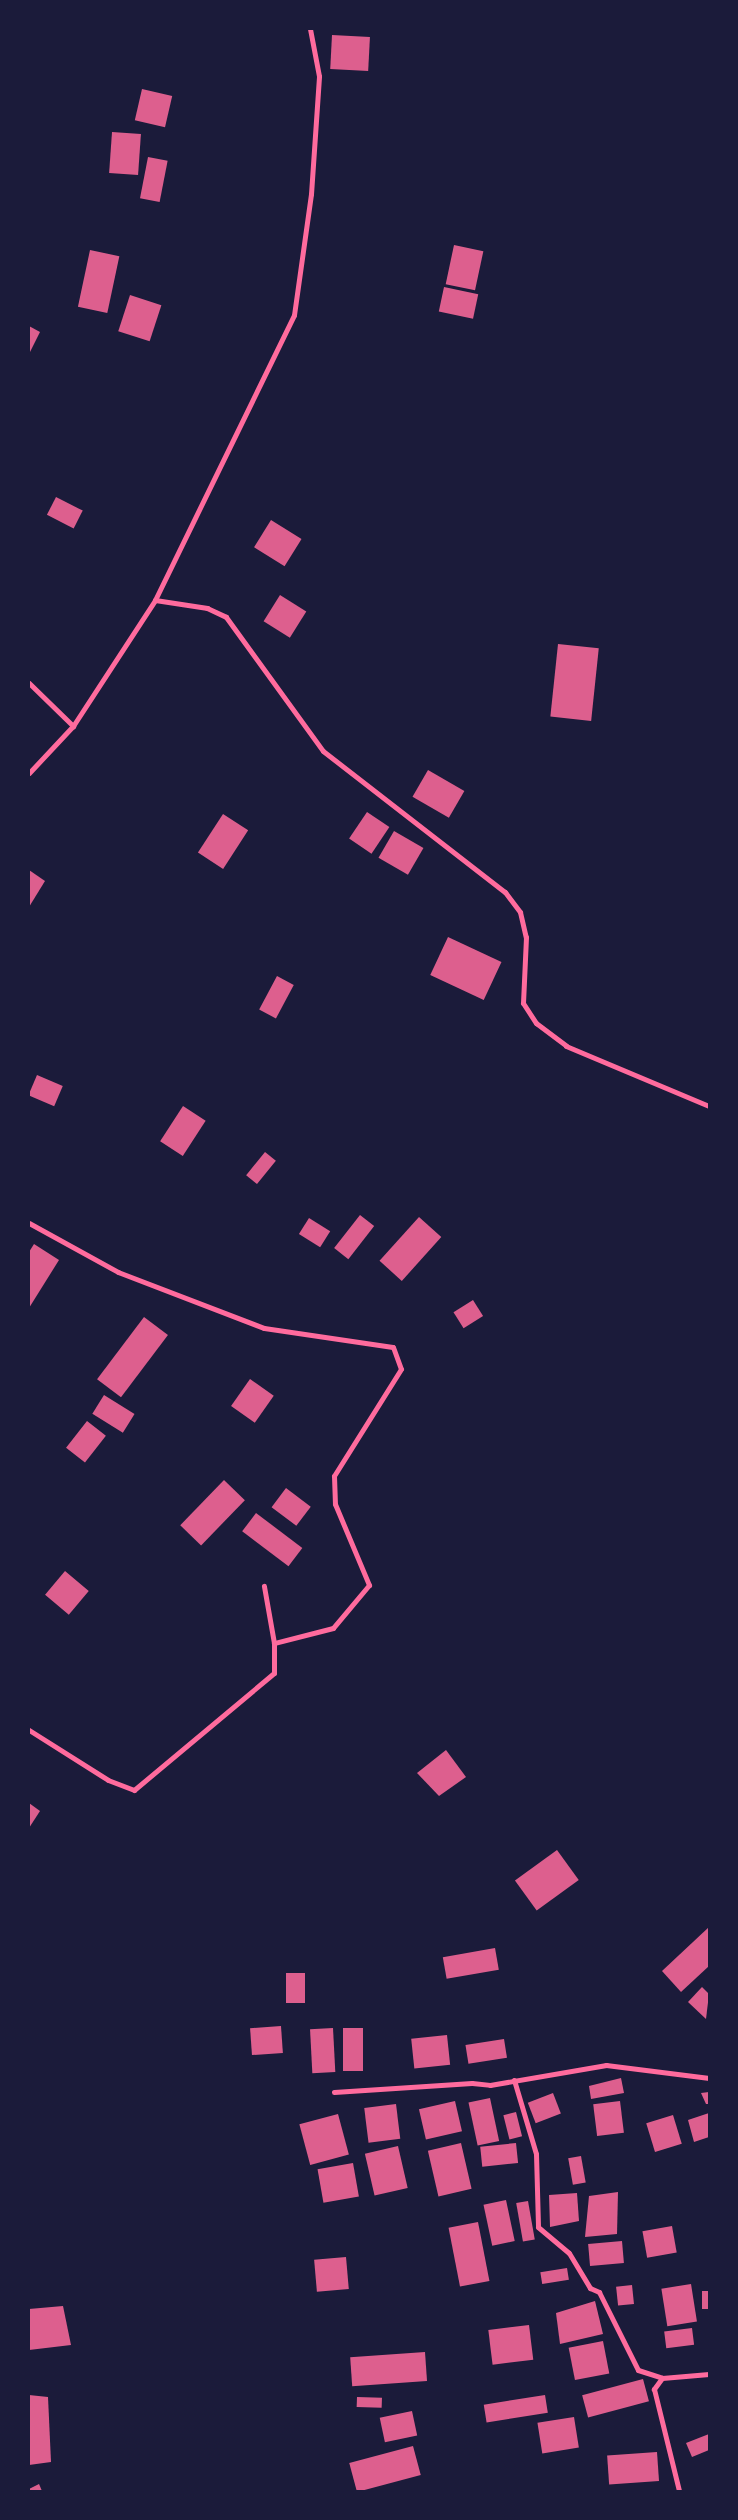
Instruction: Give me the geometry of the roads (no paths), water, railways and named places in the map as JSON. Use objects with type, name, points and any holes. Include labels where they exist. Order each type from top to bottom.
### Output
[{"type":"street","points":[[29,773],[73,726],[155,600],[294,315],[311,194],[320,76],[310,29]]},
{"type":"street","points":[[155,600],[208,608],[226,617],[323,751],[505,892],[520,912],[526,937],[523,1003],[536,1023],[566,1046],[709,1106]]},
{"type":"street","points":[[29,682],[73,726]]},
{"type":"street","points":[[29,1223],[118,1272],[264,1328],[393,1347],[401,1369],[334,1476],[335,1504],[368,1585],[333,1628],[274,1643]]},
{"type":"street","points":[[29,1730],[108,1780],[134,1790],[274,1673],[274,1643],[264,1586]]},
{"type":"street","points":[[334,2092],[472,2083],[490,2086],[514,2080],[606,2065],[709,2078]]},
{"type":"street","points":[[514,2080],[536,2154],[538,2227],[569,2253],[590,2288],[599,2292],[638,2370],[662,2378],[709,2374]]},
{"type":"street","points":[[662,2378],[654,2389],[679,2491]]}]
